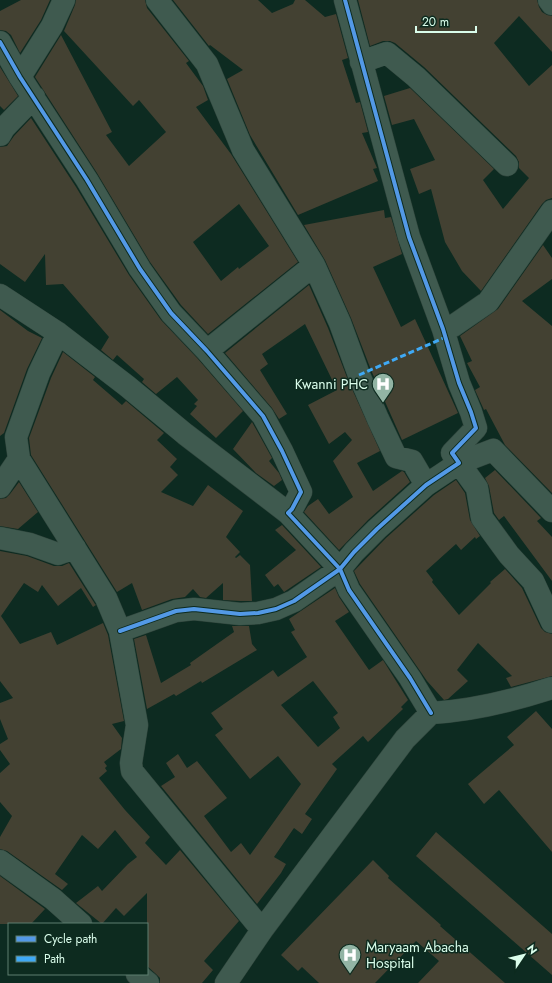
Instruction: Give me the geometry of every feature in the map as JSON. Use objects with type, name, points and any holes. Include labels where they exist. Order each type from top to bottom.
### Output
[{"type":"street","points":[[20,78],[52,26],[64,0]]},
{"type":"street","points":[[157,0],[207,64],[243,150],[314,265],[340,323],[359,375],[378,420],[396,457],[412,461],[426,485]]},
{"type":"street","points":[[344,0],[410,237],[443,329],[459,383],[476,428],[452,453],[477,488],[482,518],[509,555],[533,581],[552,622]]},
{"type":"street","points":[[549,0],[552,4]]},
{"type":"street","points":[[0,42],[20,78],[88,180],[140,269],[171,313],[207,351],[263,416],[282,451],[301,492],[292,509],[288,513]]},
{"type":"street","points":[[361,62],[387,53],[416,77],[507,166]]},
{"type":"street","points":[[0,135],[4,128],[34,97]]},
{"type":"street","points":[[443,329],[453,326],[488,302],[552,211]]},
{"type":"street","points":[[207,351],[314,265]]},
{"type":"street","points":[[0,295],[58,333],[288,513],[340,569],[349,590],[410,678],[431,713]]},
{"type":"street","points":[[58,333],[39,373],[16,437],[19,459],[106,598],[120,631],[137,724],[131,763],[132,772],[262,930]]},
{"type":"street","points":[[120,631],[176,611],[194,609],[240,614],[258,613],[276,609],[294,601],[340,569],[354,552],[377,529],[426,485],[459,463],[493,450],[552,511]]},
{"type":"street","points":[[0,487],[19,459]]},
{"type":"street","points":[[0,538],[30,544],[58,554],[75,548]]},
{"type":"street","points":[[226,983],[262,930],[405,739],[431,713],[457,712],[518,699],[552,688]]},
{"type":"street","points":[[0,861],[53,899],[80,923]]},
{"type":"street","points":[[138,975],[148,983]]},
{"type":"building","points":[[21,0],[50,0],[41,20],[20,53],[11,35],[6,31],[0,30],[0,11]]},
{"type":"building","points":[[76,0],[145,0],[147,8],[189,61],[186,63],[203,86],[208,100],[196,107],[231,154],[298,262],[208,334],[181,305],[150,262],[97,173],[35,77],[61,35],[112,132],[106,135],[129,166],[166,132],[139,100],[133,106],[64,31]],"holes":[[[239,204],[269,246],[239,269],[238,267],[221,281],[193,242]]]},
{"type":"building","points":[[173,0],[258,0],[272,13],[293,4],[295,0],[305,0],[325,17],[336,14],[348,58],[342,60],[356,103],[360,102],[368,132],[362,133],[377,168],[373,169],[378,181],[298,215],[250,135],[227,79],[243,70],[210,45],[209,46]]},
{"type":"building","points":[[358,0],[537,0],[542,12],[552,16],[552,52],[519,16],[494,43],[529,86],[552,65],[552,198],[546,200],[542,204],[481,291],[462,271],[445,242],[431,189],[419,194],[410,169],[435,160],[414,119],[392,125],[384,96],[410,88],[494,169],[483,180],[503,209],[529,178],[519,168],[519,162],[516,156],[424,67],[395,43],[390,41],[383,41],[370,46]]},
{"type":"building","points":[[0,67],[18,96],[4,110],[0,106]]},
{"type":"building","points":[[31,118],[76,187],[129,275],[161,320],[198,359],[243,411],[216,438],[190,414],[197,406],[194,404],[198,400],[177,377],[156,394],[142,382],[144,379],[117,355],[113,360],[101,350],[109,337],[63,284],[46,285],[45,254],[25,282],[0,264],[0,147],[7,146]]},
{"type":"building","points":[[384,210],[385,218],[391,217],[402,254],[373,267],[401,327],[415,319],[458,413],[402,440],[325,260],[304,225]]},
{"type":"building","points":[[543,245],[552,258],[552,279],[522,301],[552,326],[552,493],[505,445],[486,409],[484,410],[475,390],[480,387],[467,363],[472,361],[460,336],[498,309]]},
{"type":"building","points":[[309,285],[328,328],[348,380],[380,451],[357,463],[373,491],[402,471],[410,482],[368,520],[339,550],[304,512],[308,506],[318,499],[329,514],[353,497],[333,461],[352,440],[345,432],[329,444],[308,405],[337,390],[305,324],[262,354],[268,364],[260,370],[287,414],[279,419],[272,408],[225,353]]},
{"type":"building","points":[[0,310],[28,331],[42,338],[27,369],[4,433],[0,436]]},
{"type":"building","points":[[63,352],[95,377],[93,380],[122,405],[126,401],[164,433],[157,440],[177,459],[170,467],[178,475],[161,492],[193,506],[208,485],[243,511],[226,537],[240,552],[235,557],[236,558],[240,555],[250,565],[252,601],[223,600],[223,583],[206,598],[200,597],[193,589],[185,597],[172,599],[142,610],[132,583],[117,592],[31,455],[29,438],[51,378]]},
{"type":"building","points":[[252,422],[272,458],[269,461],[279,473],[282,480],[274,486],[256,473],[233,449]]},
{"type":"building","points":[[495,470],[541,518],[537,521],[552,537],[552,581],[504,516],[499,520],[494,513],[489,486],[485,478]]},
{"type":"building","points":[[456,480],[465,493],[470,520],[480,536],[476,539],[475,537],[461,550],[456,544],[426,571],[433,580],[432,582],[459,615],[491,583],[490,582],[505,569],[522,588],[541,628],[545,632],[552,634],[552,676],[511,687],[506,678],[512,676],[478,643],[457,670],[468,681],[448,699],[444,700],[427,681],[360,584],[354,571],[386,538],[434,495]]},
{"type":"building","points":[[19,482],[38,512],[18,529],[0,526],[0,499],[6,498]]},
{"type":"building","points":[[282,525],[321,567],[284,592],[278,584],[274,587],[265,575],[296,550],[275,530]]},
{"type":"building","points":[[0,551],[27,556],[54,566],[62,566],[69,563],[96,605],[93,607],[81,588],[58,606],[42,585],[38,592],[24,583],[1,616],[20,644],[51,632],[57,645],[103,623],[108,635],[124,721],[112,724],[122,738],[121,749],[104,762],[107,766],[105,768],[107,771],[99,778],[125,810],[150,837],[145,843],[166,865],[180,850],[239,921],[204,961],[213,970],[202,983],[160,983],[160,978],[148,967],[147,893],[124,916],[116,908],[103,923],[101,923],[76,903],[98,886],[102,891],[128,864],[137,857],[115,830],[98,849],[82,835],[55,874],[68,884],[62,890],[7,851],[0,849],[0,837],[12,816],[0,802],[0,773],[10,764],[0,750],[0,744],[8,739],[0,719],[0,703],[13,698],[0,681]]},
{"type":"building","points":[[335,588],[349,612],[335,621],[369,670],[383,660],[408,700],[401,707],[403,709],[368,742],[363,736],[332,764],[337,769],[305,814],[312,819],[302,834],[294,828],[274,857],[286,864],[281,873],[257,904],[161,786],[175,777],[166,763],[178,754],[187,768],[197,761],[227,798],[204,816],[231,852],[241,843],[250,855],[301,784],[278,756],[250,779],[215,735],[223,729],[211,713],[273,670],[278,677],[307,657],[291,632],[295,630],[289,619]],"holes":[[[313,681],[338,713],[333,717],[340,728],[318,747],[281,705]]]},
{"type":"building","points":[[232,626],[249,626],[252,644],[257,650],[202,683],[201,681],[176,696],[174,694],[147,709],[134,639],[146,635],[161,683],[191,665],[190,663],[234,632]]},
{"type":"building","points":[[536,711],[552,729],[552,852],[499,790],[484,804],[468,784],[514,745],[507,737]]},
{"type":"building","points":[[436,832],[552,934],[552,975],[416,856]]},
{"type":"building","points":[[373,860],[389,876],[388,878],[505,983],[418,983],[439,961],[416,941],[375,983],[319,983],[302,967],[298,971],[281,955]]},
{"type":"building","points":[[0,876],[45,909],[32,923],[0,924]]},
{"type":"marked path","points":[[359,375],[446,337]]},
{"type":"cycle path","points":[[345,0],[409,237],[443,329],[459,383],[476,428],[452,453],[459,463],[426,485],[377,529],[354,552],[340,569],[349,590],[410,678],[431,713]]},
{"type":"cycle path","points":[[0,42],[20,77],[87,180],[140,269],[171,313],[207,351],[263,416],[282,451],[301,492],[292,509],[288,513],[340,569],[294,601],[276,609],[258,613],[240,614],[194,609],[176,611],[120,631]]},
{"type":"place","name":"Kwanni PHC","points":[[383,404]]},
{"type":"place","name":"Maryaam Abacha Hospital","points":[[350,974]]}]
